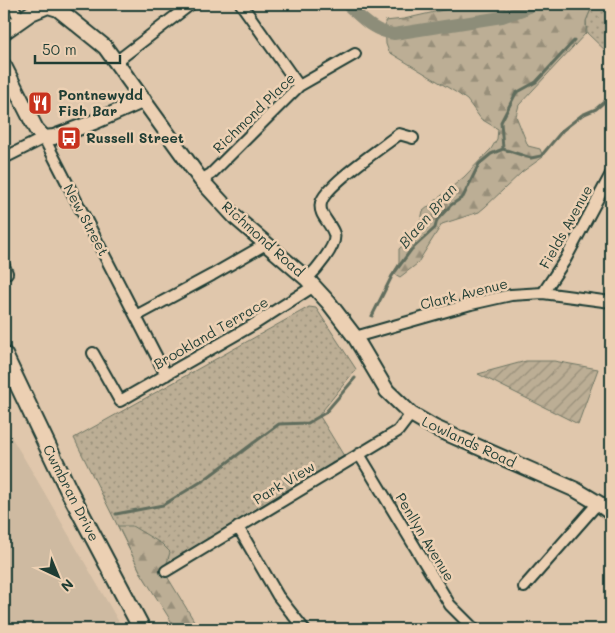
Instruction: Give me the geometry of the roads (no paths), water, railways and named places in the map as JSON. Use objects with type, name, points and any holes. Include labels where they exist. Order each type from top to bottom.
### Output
[{"type":"main road","name":"Cwmbran Drive","points":[[4,355],[68,489],[142,629]]},
{"type":"street","points":[[12,4],[20,20]]},
{"type":"street","points":[[117,61],[190,4]]},
{"type":"street","points":[[241,4],[299,86]]},
{"type":"street","points":[[4,32],[20,20],[43,8],[55,6]]},
{"type":"street","name":"Richmond Road","points":[[55,6],[105,47],[117,61],[201,180],[236,218],[310,282],[355,337]]},
{"type":"street","name":"Richmond Place","points":[[201,180],[211,174],[299,86],[355,54]]},
{"type":"street","name":"New Street","points":[[4,66],[36,128],[44,138],[166,375]]},
{"type":"street","points":[[4,158],[44,138],[54,137],[86,125],[144,100]]},
{"type":"street","name":"Brookland Terrace","points":[[93,353],[120,401],[253,325],[310,282],[335,241],[334,233],[321,210],[321,201],[327,192],[337,182],[399,134],[413,138]]},
{"type":"street","name":"Fields Avenue","points":[[543,293],[565,260],[611,174]]},
{"type":"street","points":[[136,316],[266,244]]},
{"type":"street","name":"Clark Avenue","points":[[355,337],[511,294],[543,293],[611,302]]},
{"type":"street","name":"Lowlands Road","points":[[355,337],[388,391],[411,414],[435,428],[576,490],[607,506]]},
{"type":"street","name":"Park View","points":[[166,571],[398,431],[411,414]]},
{"type":"street","name":"Penllyn Avenue","points":[[360,454],[450,605],[474,629]]},
{"type":"street","points":[[524,587],[607,506]]},
{"type":"street","points":[[238,527],[278,596],[301,626],[289,629]]},
{"type":"waterway","points":[[346,4],[374,27],[394,34],[502,17],[525,9],[533,4]]},
{"type":"waterway","points":[[503,149],[501,122],[516,93],[536,82],[574,41]]},
{"type":"waterway","name":"Blaen Bran","points":[[372,316],[392,276],[411,250],[435,228],[437,220],[451,205],[463,197],[479,164],[491,154],[503,149],[531,158],[541,156],[563,130],[582,115],[596,109],[611,96]]},
{"type":"waterway","name":"Blaen Bran","points":[[116,514],[163,505],[204,480],[279,424],[308,423],[325,413],[355,378]]},
{"type":"place","name":"Pontnewydd Fish Bar","points":[[40,103]]},
{"type":"place","name":"Russell Street","points":[[69,138]]}]
